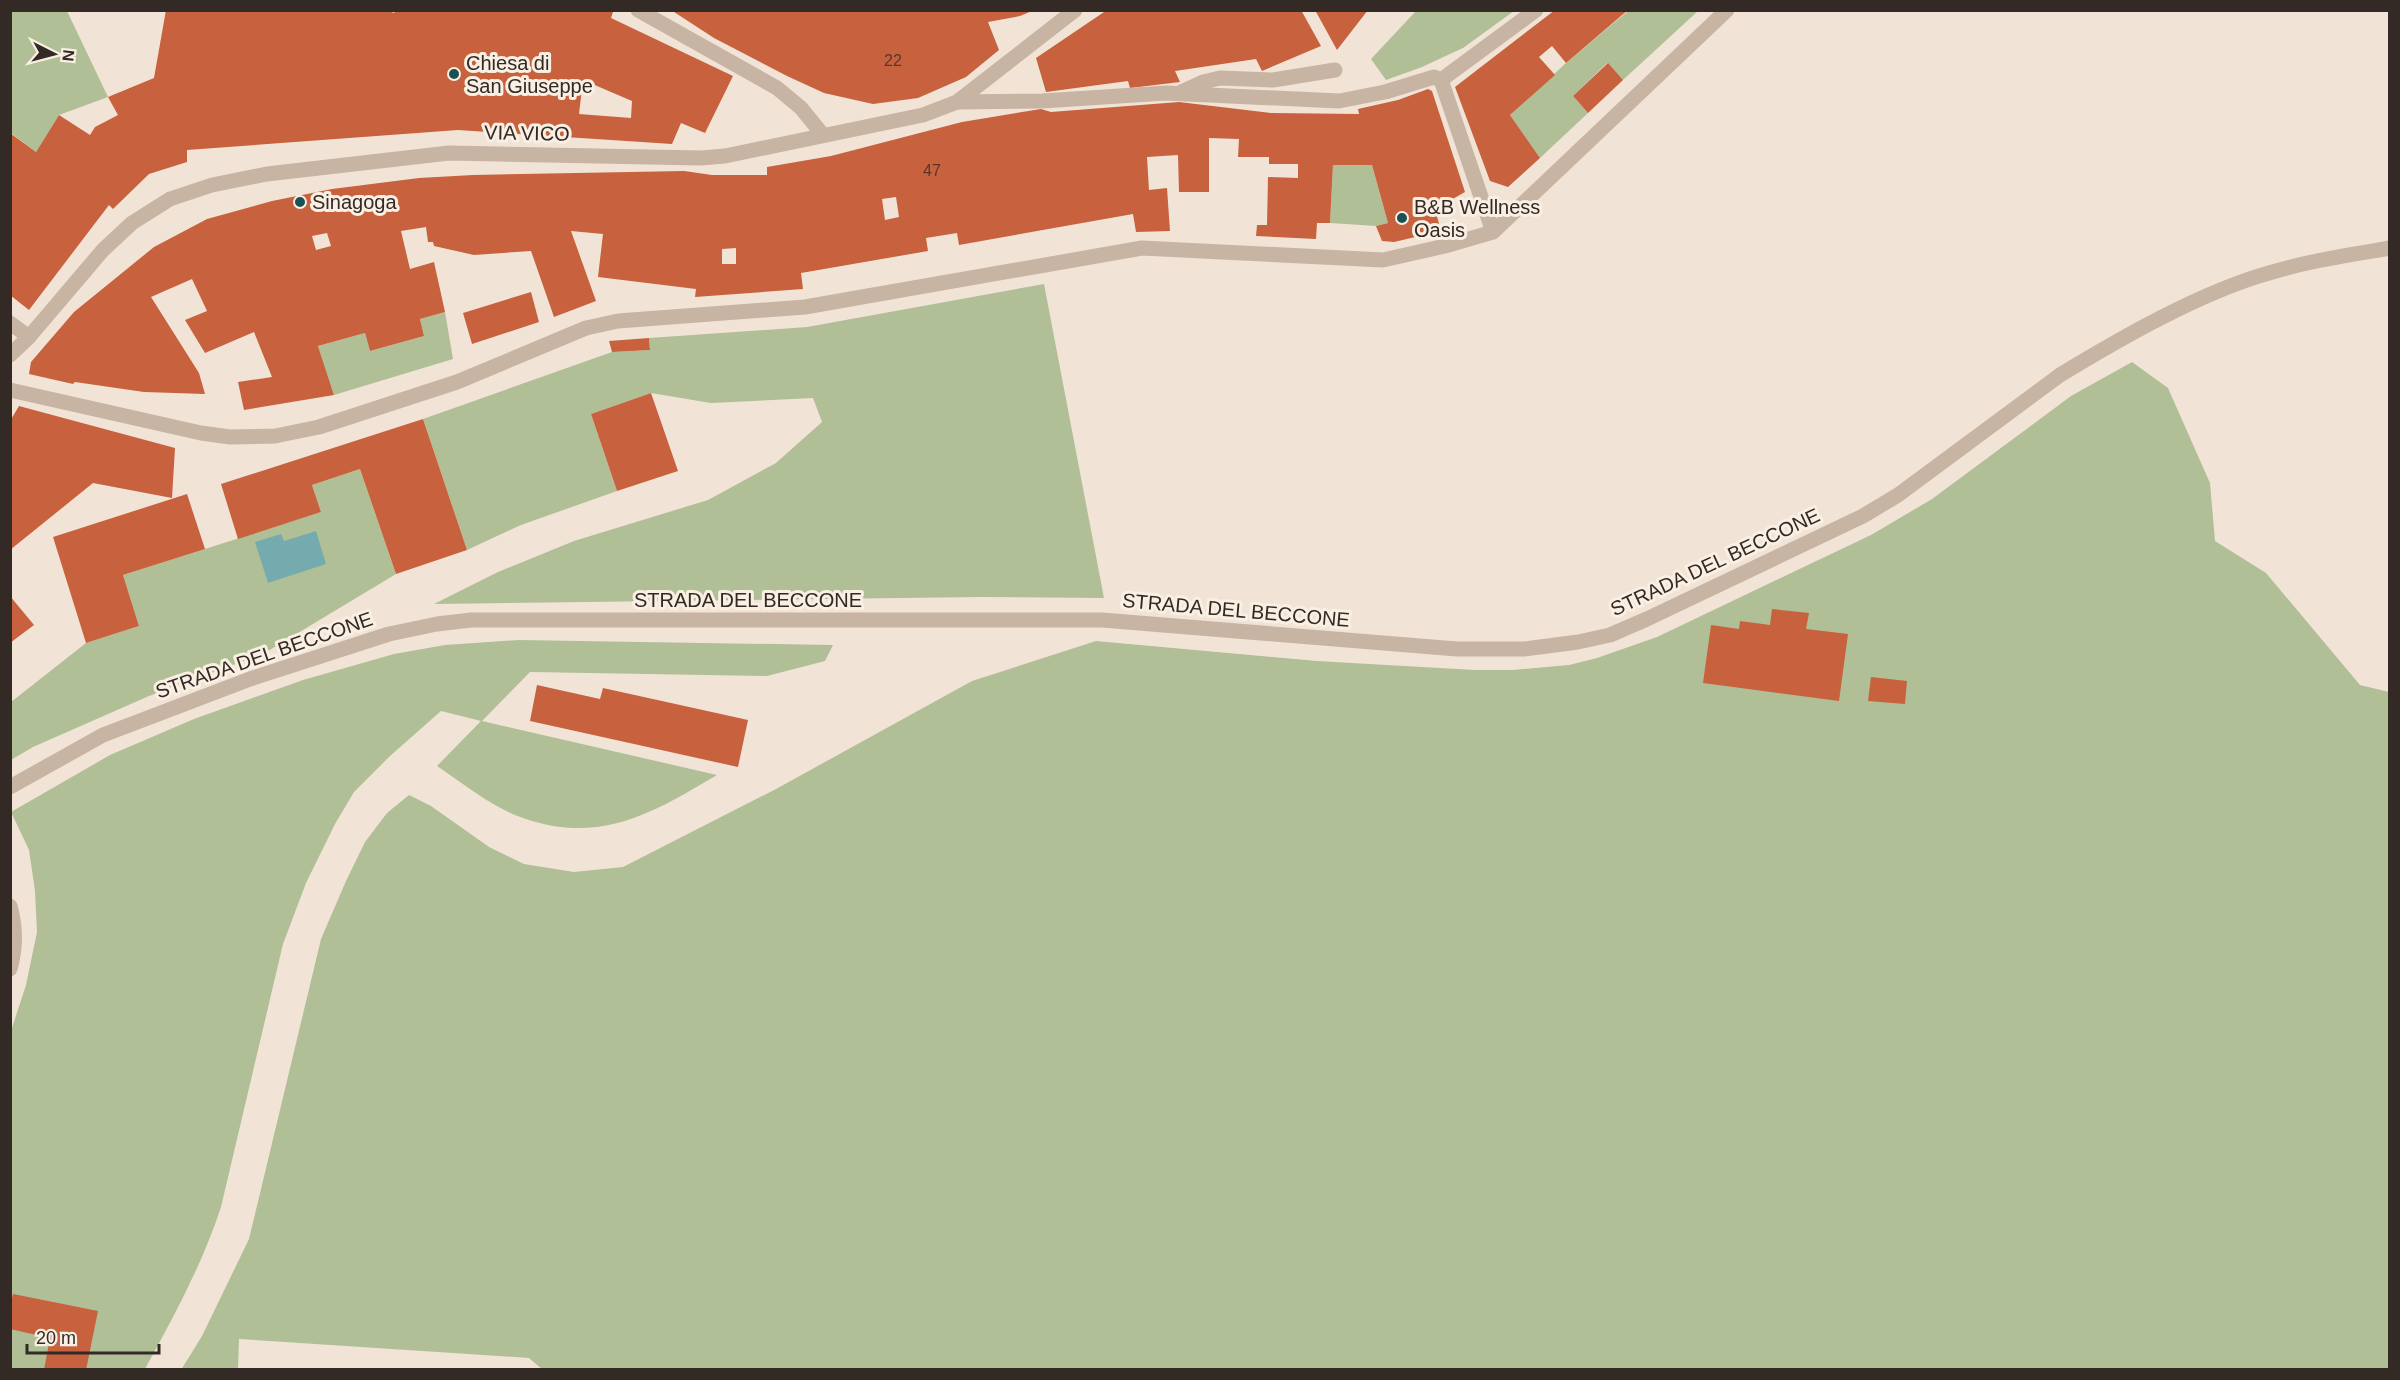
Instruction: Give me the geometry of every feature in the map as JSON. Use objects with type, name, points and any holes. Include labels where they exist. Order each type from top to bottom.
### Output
[{"type":"street","points":[[638,10],[777,88],[801,108],[823,135]]},
{"type":"street","name":"VIA VICO","points":[[10,355],[29,338],[89,265],[132,223],[170,199],[212,185],[267,174],[416,156],[474,153],[701,158],[747,153],[923,115],[957,102],[1075,10]]},
{"type":"street","points":[[1441,80],[1536,10]]},
{"type":"street","points":[[10,390],[201,433],[230,436],[275,436],[319,427],[457,382],[586,328],[618,321],[805,307],[1142,248],[1383,260],[1493,232],[1727,10]]},
{"type":"street","points":[[1178,93],[1212,79],[1227,77],[1273,80],[1335,70]]},
{"type":"street","points":[[957,102],[1178,93],[1339,101],[1385,92],[1434,77],[1441,80],[1493,232]]},
{"type":"street","name":"STRADA DEL BECCONE","points":[[10,787],[103,735],[250,679],[389,634],[436,624],[471,620],[1102,620],[1456,649],[1524,649],[1610,635],[1863,516],[1898,495],[2060,375],[2207,296],[2268,273],[2326,259],[2390,248]]},
{"type":"street","points":[[10,324],[29,338]]},
{"type":"street","points":[[10,906],[15,938],[10,969]]},
{"type":"green space","points":[[10,11],[67,11],[108,97],[59,115],[36,152],[11,133]]},
{"type":"green space","points":[[1416,11],[1514,11],[1463,48],[1422,67],[1386,80],[1371,59]]},
{"type":"green space","points":[[1628,11],[1698,11],[1623,80],[1607,63],[1573,96],[1588,113],[1540,158],[1510,115],[1566,63]]},
{"type":"green space","points":[[1333,165],[1372,165],[1388,223],[1376,226],[1330,223]]},
{"type":"green space","points":[[1044,284],[1104,598],[981,597],[434,604],[498,572],[574,541],[708,500],[776,463],[822,422],[813,398],[711,403],[651,393],[591,414],[617,491],[521,525],[467,550],[423,419],[612,352],[650,350],[649,338],[807,327]]},
{"type":"green space","points":[[445,312],[453,359],[334,395],[318,346],[365,333],[370,351],[424,336],[420,319]]},
{"type":"green space","points":[[2132,362],[2168,388],[2210,483],[2215,541],[2266,573],[2360,685],[2389,692],[2389,1369],[543,1370],[529,1358],[239,1339],[238,1369],[181,1370],[202,1336],[249,1239],[321,939],[365,842],[387,813],[409,795],[431,806],[489,847],[524,864],[574,872],[623,867],[776,789],[972,681],[1096,641],[1317,661],[1475,670],[1512,670],[1569,665],[1597,658],[1657,637],[1871,535],[1932,499],[2071,396]]},
{"type":"green space","points":[[360,469],[396,574],[263,654],[149,696],[33,747],[11,760],[11,702],[86,643],[139,626],[123,575],[321,512],[312,485]]},
{"type":"green space","points":[[519,640],[833,645],[825,661],[767,676],[530,672],[482,721],[717,775],[671,802],[625,821],[601,826],[577,828],[551,825],[512,814],[437,766],[481,721],[441,711],[390,756],[354,792],[335,824],[306,883],[283,944],[221,1207],[196,1270],[145,1369],[11,1369],[11,1031],[26,985],[37,932],[35,891],[29,850],[11,812],[110,755],[194,719],[303,680],[394,654],[445,645]]},
{"type":"water","points":[[316,531],[326,564],[268,583],[255,542],[281,534],[284,541]]},
{"type":"building","points":[[166,10],[387,10],[394,13],[396,10],[610,10],[613,12],[611,18],[733,76],[705,133],[681,123],[672,144],[458,130],[187,150],[187,162],[149,174],[113,209],[109,205],[29,310],[10,295],[10,133],[36,152],[59,115],[90,135],[95,127],[118,115],[108,97],[154,78]],"holes":[[[583,80],[632,101],[631,118],[579,114]]]},
{"type":"building","points":[[671,10],[1032,11],[1020,16],[988,22],[999,50],[966,77],[918,98],[873,104],[824,93],[787,76],[714,38]]},
{"type":"building","points":[[1107,10],[1301,10],[1321,46],[1262,71],[1256,59],[1175,71],[1180,82],[1130,88],[1128,81],[1046,92],[1036,58]]},
{"type":"building","points":[[1315,10],[1368,10],[1337,50]]},
{"type":"building","points":[[1555,10],[1628,10],[1566,63],[1552,46],[1539,57],[1555,75],[1510,115],[1540,158],[1508,187],[1490,181],[1455,87]]},
{"type":"building","points":[[1608,63],[1623,80],[1588,113],[1573,96]]},
{"type":"building","points":[[1428,89],[1432,91],[1465,192],[1435,209],[1441,231],[1394,242],[1382,241],[1376,226],[1388,223],[1372,165],[1333,165],[1330,223],[1317,223],[1316,239],[1256,236],[1257,225],[1267,225],[1268,177],[1298,178],[1298,164],[1269,164],[1269,157],[1238,157],[1239,139],[1209,138],[1209,192],[1179,192],[1178,155],[1147,157],[1149,190],[1167,188],[1170,231],[1136,232],[1133,214],[959,245],[957,233],[926,238],[928,251],[801,273],[803,289],[695,297],[696,289],[598,277],[603,234],[571,231],[596,301],[554,317],[531,251],[474,255],[434,246],[433,242],[428,242],[426,227],[401,231],[410,269],[434,262],[445,312],[420,319],[424,336],[370,351],[365,333],[318,346],[334,395],[244,410],[238,382],[272,377],[254,332],[205,353],[185,320],[207,311],[192,279],[151,297],[199,373],[205,394],[144,392],[75,382],[73,384],[29,374],[31,362],[74,312],[154,247],[207,219],[272,201],[332,189],[419,178],[473,175],[684,171],[712,175],[767,175],[767,167],[831,156],[962,122],[1041,109],[1051,112],[1179,102],[1271,113],[1359,114],[1358,109],[1398,100]],"holes":[[[896,197],[899,217],[885,220],[882,199]],[[327,233],[331,246],[316,250],[312,236]],[[736,248],[736,264],[722,264],[722,249]]]},
{"type":"building","points":[[531,292],[539,322],[472,344],[463,313]]},
{"type":"building","points":[[649,338],[650,350],[612,352],[609,341]]},
{"type":"building","points":[[651,393],[678,471],[617,491],[591,414]]},
{"type":"building","points":[[19,406],[175,448],[172,498],[93,483],[10,550],[10,421]]},
{"type":"building","points":[[423,419],[467,550],[396,574],[360,469],[312,485],[321,512],[238,539],[221,484]]},
{"type":"building","points":[[187,494],[205,549],[123,575],[139,626],[86,643],[53,537]]},
{"type":"building","points":[[10,596],[34,625],[10,643]]},
{"type":"building","points":[[1772,609],[1809,613],[1806,629],[1848,634],[1839,701],[1703,683],[1711,625],[1739,629],[1740,621],[1770,625]]},
{"type":"building","points":[[1871,677],[1907,681],[1905,704],[1868,701]]},
{"type":"building","points":[[537,685],[600,699],[603,688],[748,720],[738,767],[530,721]]},
{"type":"building","points":[[13,1294],[98,1311],[86,1370],[44,1370],[50,1338],[10,1329],[10,1307]]},
{"type":"place","name":"Chiesa di San Giuseppe","points":[[454,74]]},
{"type":"place","name":"Sinagoga","points":[[300,202]]},
{"type":"place","name":"B&B Wellness Oasis","points":[[1402,218]]}]
